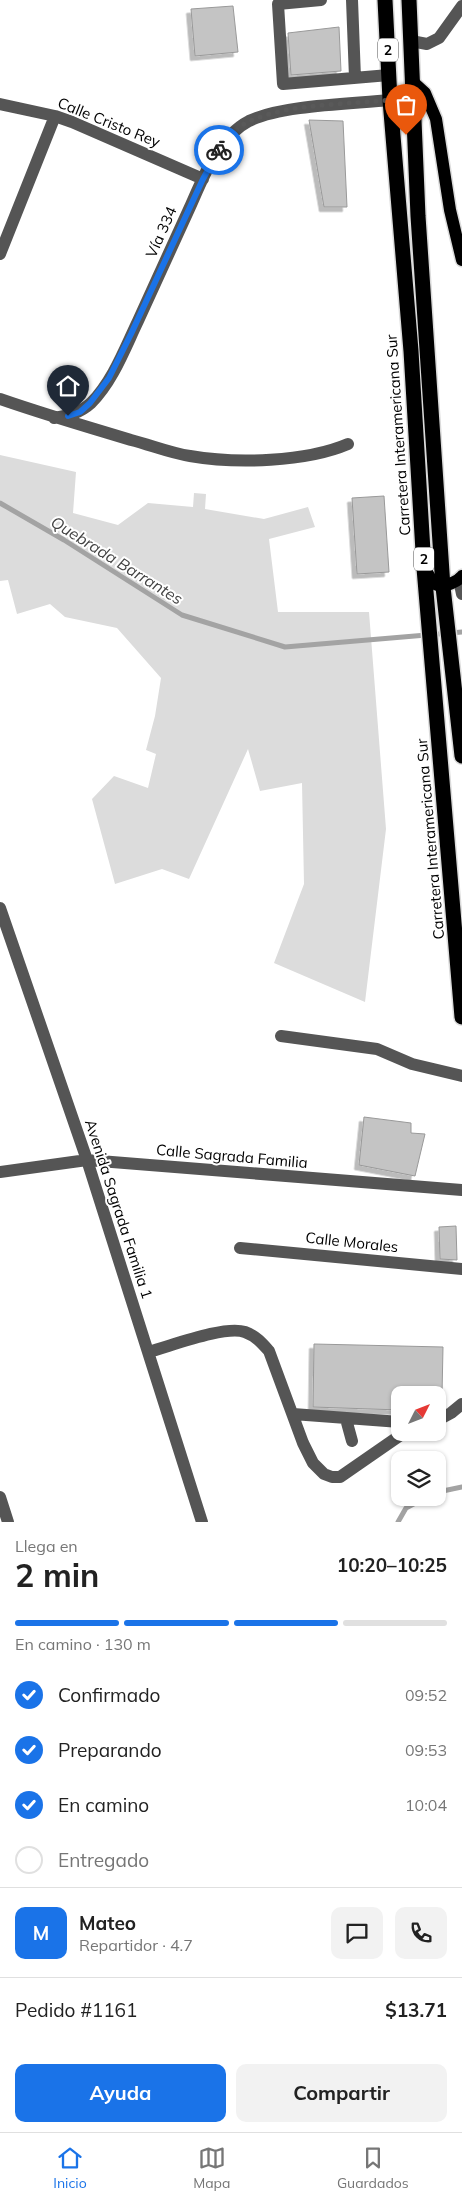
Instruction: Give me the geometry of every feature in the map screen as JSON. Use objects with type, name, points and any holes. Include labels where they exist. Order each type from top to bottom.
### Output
[{"type":"highway","name":"Carretera Interamericana Sur","points":[[386,0],[390,100],[411,351],[424,568],[462,1017]]},
{"type":"highway","points":[[399,0],[403,25],[411,42]]},
{"type":"highway","name":"2","points":[[409,0],[417,176],[443,587],[462,756]]},
{"type":"highway","points":[[412,61],[390,100],[400,117],[411,149],[417,176]]},
{"type":"main road","points":[[413,82],[425,93],[436,118],[450,210],[462,260]]},
{"type":"main road","points":[[424,568],[435,584],[443,587],[461,578]]},
{"type":"street","points":[[321,0],[278,4],[283,84],[389,75]]},
{"type":"street","points":[[352,0],[356,78]]},
{"type":"street","points":[[411,42],[427,44],[439,38],[462,6]]},
{"type":"street","name":"Vía 334","points":[[54,418],[80,412],[95,398],[109,378],[128,342],[203,179],[227,138],[249,121],[301,109],[390,100]]},
{"type":"street","name":"Calle Cristo Rey","points":[[0,104],[55,116],[203,179]]},
{"type":"street","points":[[0,254],[55,116]]},
{"type":"street","points":[[0,399],[54,418],[190,456],[243,460],[294,458],[330,452],[348,444]]},
{"type":"street","points":[[461,578],[462,594]]},
{"type":"street","name":"Avenida Sagrada Familia 1","points":[[0,908],[87,1160],[202,1522]]},
{"type":"street","points":[[281,1036],[377,1050],[412,1064],[462,1076]]},
{"type":"street","name":"Calle Sagrada Familia","points":[[0,1172],[87,1160],[462,1190]]},
{"type":"street","name":"Calle Morales","points":[[240,1248],[462,1269]]},
{"type":"street","points":[[148,1352],[226,1330],[244,1332],[260,1340],[270,1351],[313,1463],[324,1474],[332,1477],[340,1477],[392,1441]]},
{"type":"street","points":[[446,1416],[462,1404]]},
{"type":"street","points":[[293,1414],[391,1422]]},
{"type":"street","points":[[346,1419],[352,1441]]},
{"type":"street","points":[[0,1497],[8,1522]]},
{"type":"shaded area","points":[[0,455],[76,472],[73,513],[118,525],[148,503],[193,507],[194,493],[206,494],[205,509],[264,519],[308,507],[315,527],[269,539],[278,612],[369,612],[386,829],[365,1002],[274,963],[304,884],[302,783],[260,791],[248,749],[189,879],[162,869],[115,884],[92,799],[114,776],[148,788],[156,754],[146,750],[155,716],[161,678],[117,628],[65,617],[50,604],[17,614],[8,580],[0,581]]},
{"type":"building","points":[[233,6],[238,52],[195,56],[191,9]]},
{"type":"building","points":[[339,27],[341,71],[291,75],[288,33]]},
{"type":"building","points":[[309,120],[343,121],[347,207],[324,207]]},
{"type":"building","points":[[384,496],[389,572],[357,574],[352,498]]},
{"type":"building","points":[[364,1117],[411,1123],[411,1133],[425,1134],[415,1176],[359,1165]]},
{"type":"building","points":[[456,1226],[457,1260],[440,1259],[439,1227]]},
{"type":"building","points":[[314,1344],[443,1347],[442,1386],[391,1386],[391,1410],[313,1407]]},
{"type":"waterway","name":"Quebrada Barrantes","points":[[0,503],[64,540],[182,615],[285,647],[462,632]]},
{"type":"waterway","points":[[446,1490],[462,1487]]},
{"type":"waterway","points":[[398,1522],[406,1508],[410,1506]]},
{"type":"way so far","points":[[219,150],[227,138],[239,128],[249,121],[262,117],[301,109],[390,100],[400,117],[406,135]]},
{"type":"route","points":[[68,416],[80,412],[90,403],[109,378],[124,350],[203,179],[219,150]]}]
